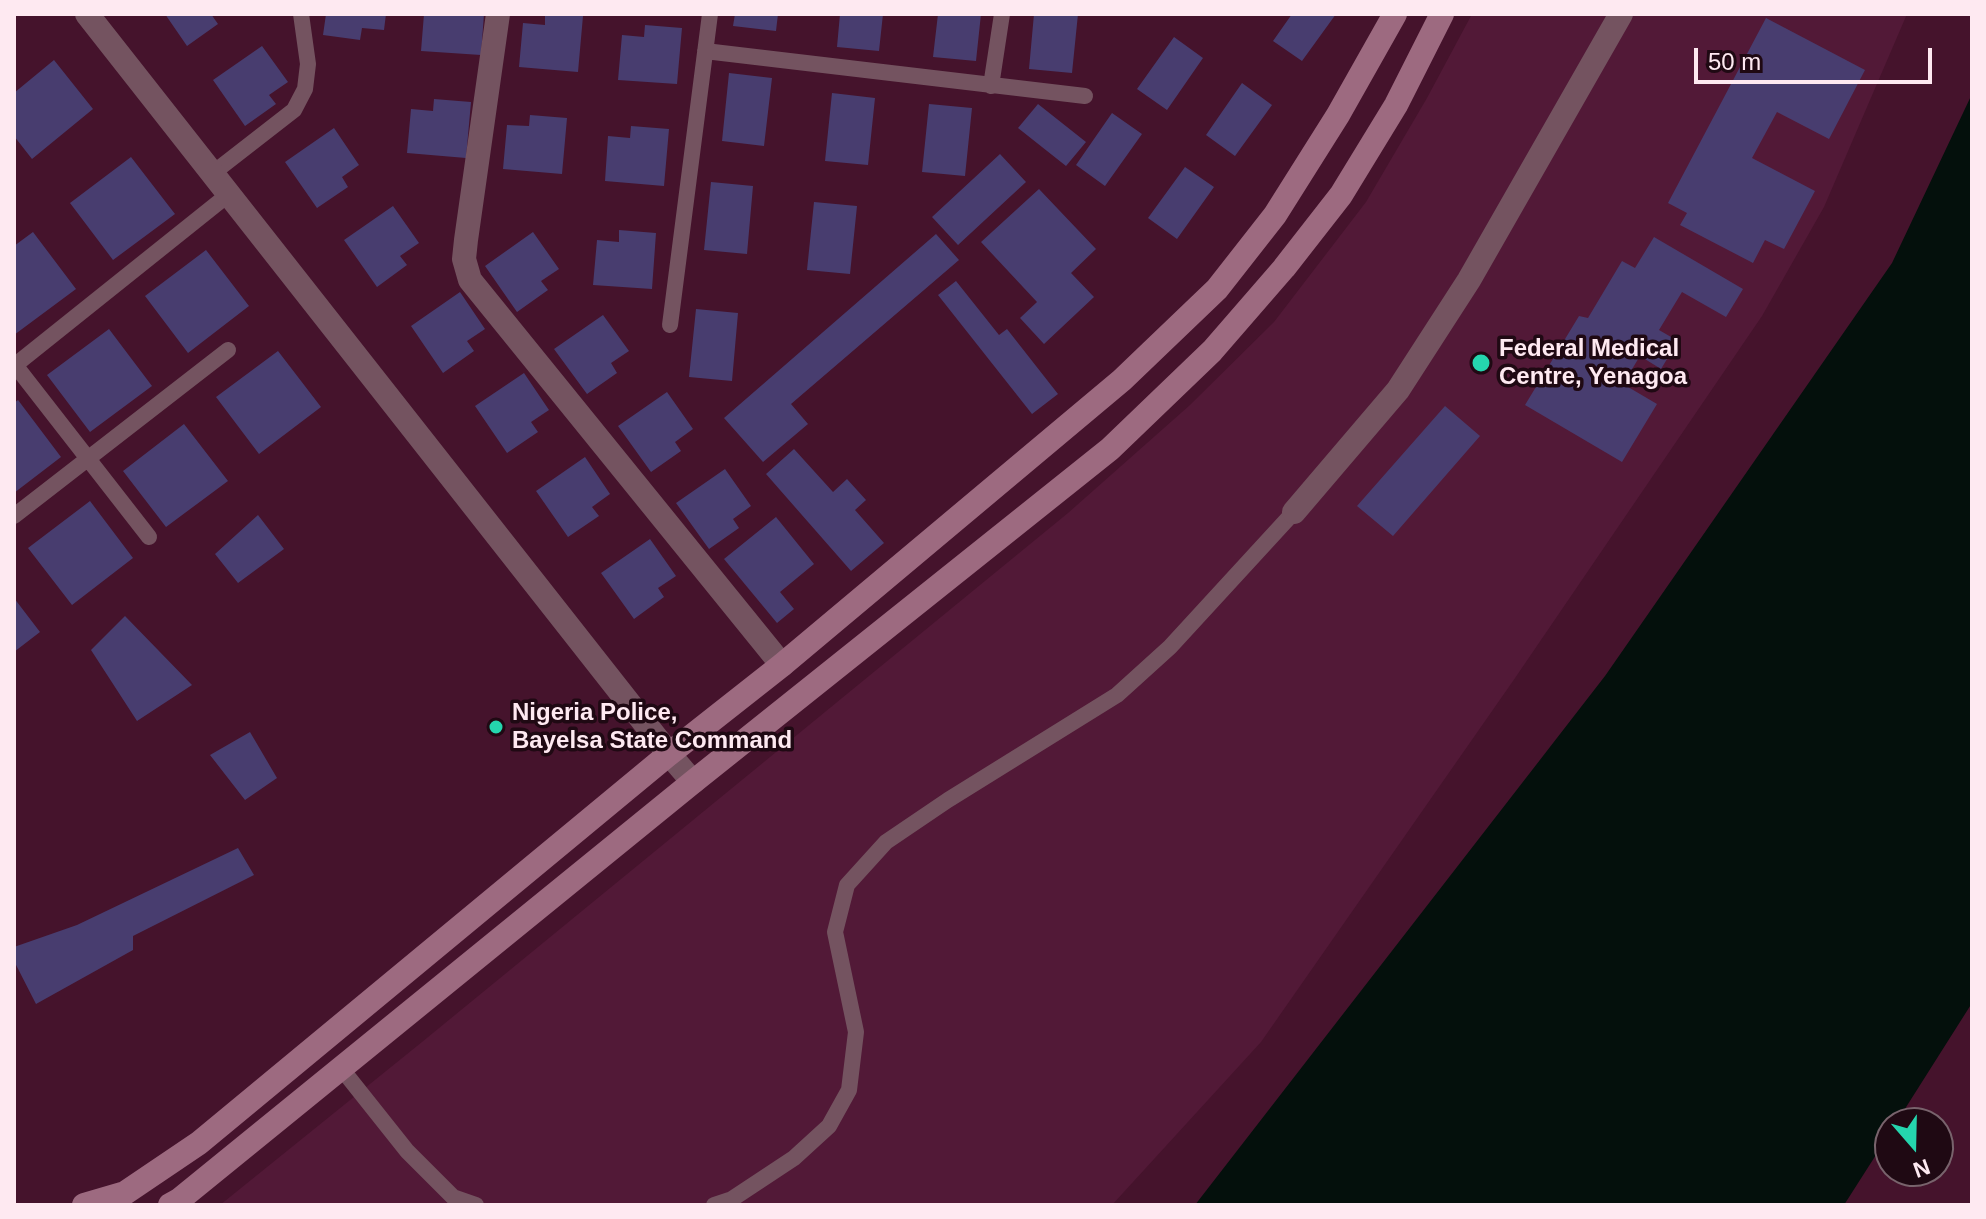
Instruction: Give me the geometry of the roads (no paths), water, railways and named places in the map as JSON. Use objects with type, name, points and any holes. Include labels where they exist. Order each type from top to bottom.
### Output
[{"type":"street","points":[[87,14],[693,782]]},
{"type":"street","points":[[498,14],[464,259],[470,280],[782,665]]},
{"type":"street","points":[[84,1205],[125,1193],[199,1143],[669,754],[782,665],[1122,380],[1217,289],[1275,215],[1338,115],[1395,14]]},
{"type":"street","points":[[170,1205],[1110,449],[1212,351],[1284,268],[1341,195],[1396,105],[1442,14]]},
{"type":"street","points":[[1294,512],[1398,390],[1469,280],[1621,14]]},
{"type":"lane","points":[[213,173],[294,110],[305,89],[308,64],[301,14]]},
{"type":"lane","points":[[670,325],[710,14]]},
{"type":"lane","points":[[991,86],[1002,14]]},
{"type":"lane","points":[[705,51],[1085,96]]},
{"type":"lane","points":[[149,537],[14,366],[229,194]]},
{"type":"lane","points":[[14,516],[228,350]]},
{"type":"lane","points":[[714,1205],[732,1199],[794,1158],[829,1126],[849,1090],[856,1032],[835,932],[847,885],[886,842],[1117,695],[1170,647],[1294,512]]},
{"type":"lane","points":[[341,1068],[407,1151],[453,1197],[476,1205]]},
{"type":"place","name":"Federal Medical Centre, Yenagoa","points":[[1481,363]]},
{"type":"place","name":"Nigeria Police, Bayelsa State Command","points":[[496,727]]}]
